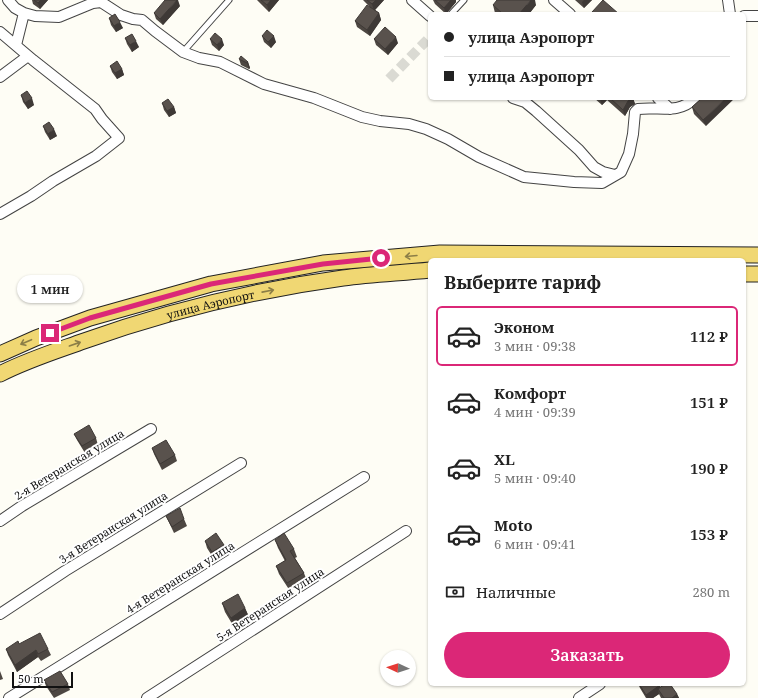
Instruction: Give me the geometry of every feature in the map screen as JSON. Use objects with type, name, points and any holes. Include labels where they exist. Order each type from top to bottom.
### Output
[{"type":"main road","name":"улица Аэропорт","points":[[0,354],[36,338],[90,318],[211,284],[323,264],[440,253],[758,255]]},
{"type":"main road","name":"улица Аэропорт","points":[[0,374],[23,363],[119,329],[199,306],[272,290],[343,278],[428,270]]},
{"type":"main road","points":[[746,274],[758,274]]},
{"type":"street","points":[[8,0],[15,8],[24,13],[35,16],[59,17],[93,3],[101,2],[121,15],[142,20],[184,52],[199,58],[220,62],[264,84],[314,98],[362,117],[426,128],[480,157],[524,177],[602,183],[621,172],[629,154],[635,112],[638,109],[670,110],[682,107],[692,100]]},
{"type":"street","points":[[412,0],[428,14]]},
{"type":"street","points":[[554,0],[565,12]]},
{"type":"street","points":[[728,0],[730,12]]},
{"type":"street","points":[[16,45],[24,13]]},
{"type":"street","points":[[746,16],[758,16]]},
{"type":"street","points":[[0,32],[95,109],[102,119],[120,138],[96,156],[0,214]]},
{"type":"street","points":[[0,77],[28,56]]},
{"type":"street","points":[[519,100],[525,102],[536,111],[579,150],[594,167],[603,172],[615,175]]},
{"type":"street","points":[[660,100],[670,110]]},
{"type":"street","name":"2-я Ветеранская улица","points":[[0,521],[22,506],[151,429]]},
{"type":"street","name":"3-я Ветеранская улица","points":[[0,614],[65,571],[241,463]]},
{"type":"street","name":"4-я Ветеранская улица","points":[[9,698],[364,477]]},
{"type":"street","name":"5-я Ветеранская улица","points":[[147,698],[406,531]]},
{"type":"street","points":[[579,698],[597,686]]},
{"type":"lane","points":[[184,52],[229,0]]},
{"type":"lane","points":[[453,12],[464,0]]},
{"type":"building","points":[[34,0],[41,0],[38,3]]},
{"type":"building","points":[[165,0],[177,0],[160,19],[154,13]]},
{"type":"building","points":[[261,0],[271,0],[267,5]]},
{"type":"building","points":[[367,0],[376,0],[372,4]]},
{"type":"building","points":[[435,0],[451,0],[444,8]]},
{"type":"building","points":[[497,0],[531,0],[521,12],[501,12],[493,5]]},
{"type":"building","points":[[603,0],[617,12],[592,12]]},
{"type":"building","points":[[367,5],[379,13],[367,30],[355,21]]},
{"type":"building","points":[[115,14],[120,22],[114,26],[109,18]]},
{"type":"building","points":[[385,27],[396,37],[385,49],[374,39]]},
{"type":"building","points":[[267,30],[274,36],[268,42],[262,36]]},
{"type":"building","points":[[215,33],[222,39],[217,45],[210,39]]},
{"type":"building","points":[[132,34],[136,41],[130,45],[125,38]]},
{"type":"building","points":[[241,56],[248,62],[247,63],[239,59]]},
{"type":"building","points":[[117,61],[122,69],[115,73],[110,66]]},
{"type":"building","points":[[27,91],[32,98],[25,103],[21,95]]},
{"type":"building","points":[[168,99],[174,107],[167,111],[162,103]]},
{"type":"building","points":[[612,100],[629,100],[623,110]]},
{"type":"building","points":[[700,100],[724,100],[703,120],[692,107]]},
{"type":"building","points":[[49,122],[54,129],[48,134],[43,126]]},
{"type":"building","points":[[89,425],[96,438],[82,446],[74,434]]},
{"type":"building","points":[[166,440],[175,455],[160,464],[152,448]]},
{"type":"building","points":[[180,508],[184,519],[172,527],[166,516]]},
{"type":"building","points":[[216,533],[224,545],[212,552],[205,541]]},
{"type":"building","points":[[284,533],[294,549],[290,551],[304,573],[287,583],[276,566],[286,560],[275,540]]},
{"type":"building","points":[[238,594],[245,608],[231,618],[222,603]]},
{"type":"building","points":[[40,633],[48,649],[38,654],[36,650],[15,665],[6,649],[18,641],[19,644]]},
{"type":"building","points":[[60,671],[68,684],[52,692],[44,680]]},
{"type":"building","points":[[640,686],[659,686],[646,695]]},
{"type":"building","points":[[662,686],[671,686],[677,694],[672,698],[664,698],[658,689]]},
{"type":"tunnel","points":[[389,79],[428,39]]},
{"type":"route","points":[[50,333],[90,318],[211,284],[323,264],[381,258]]}]
